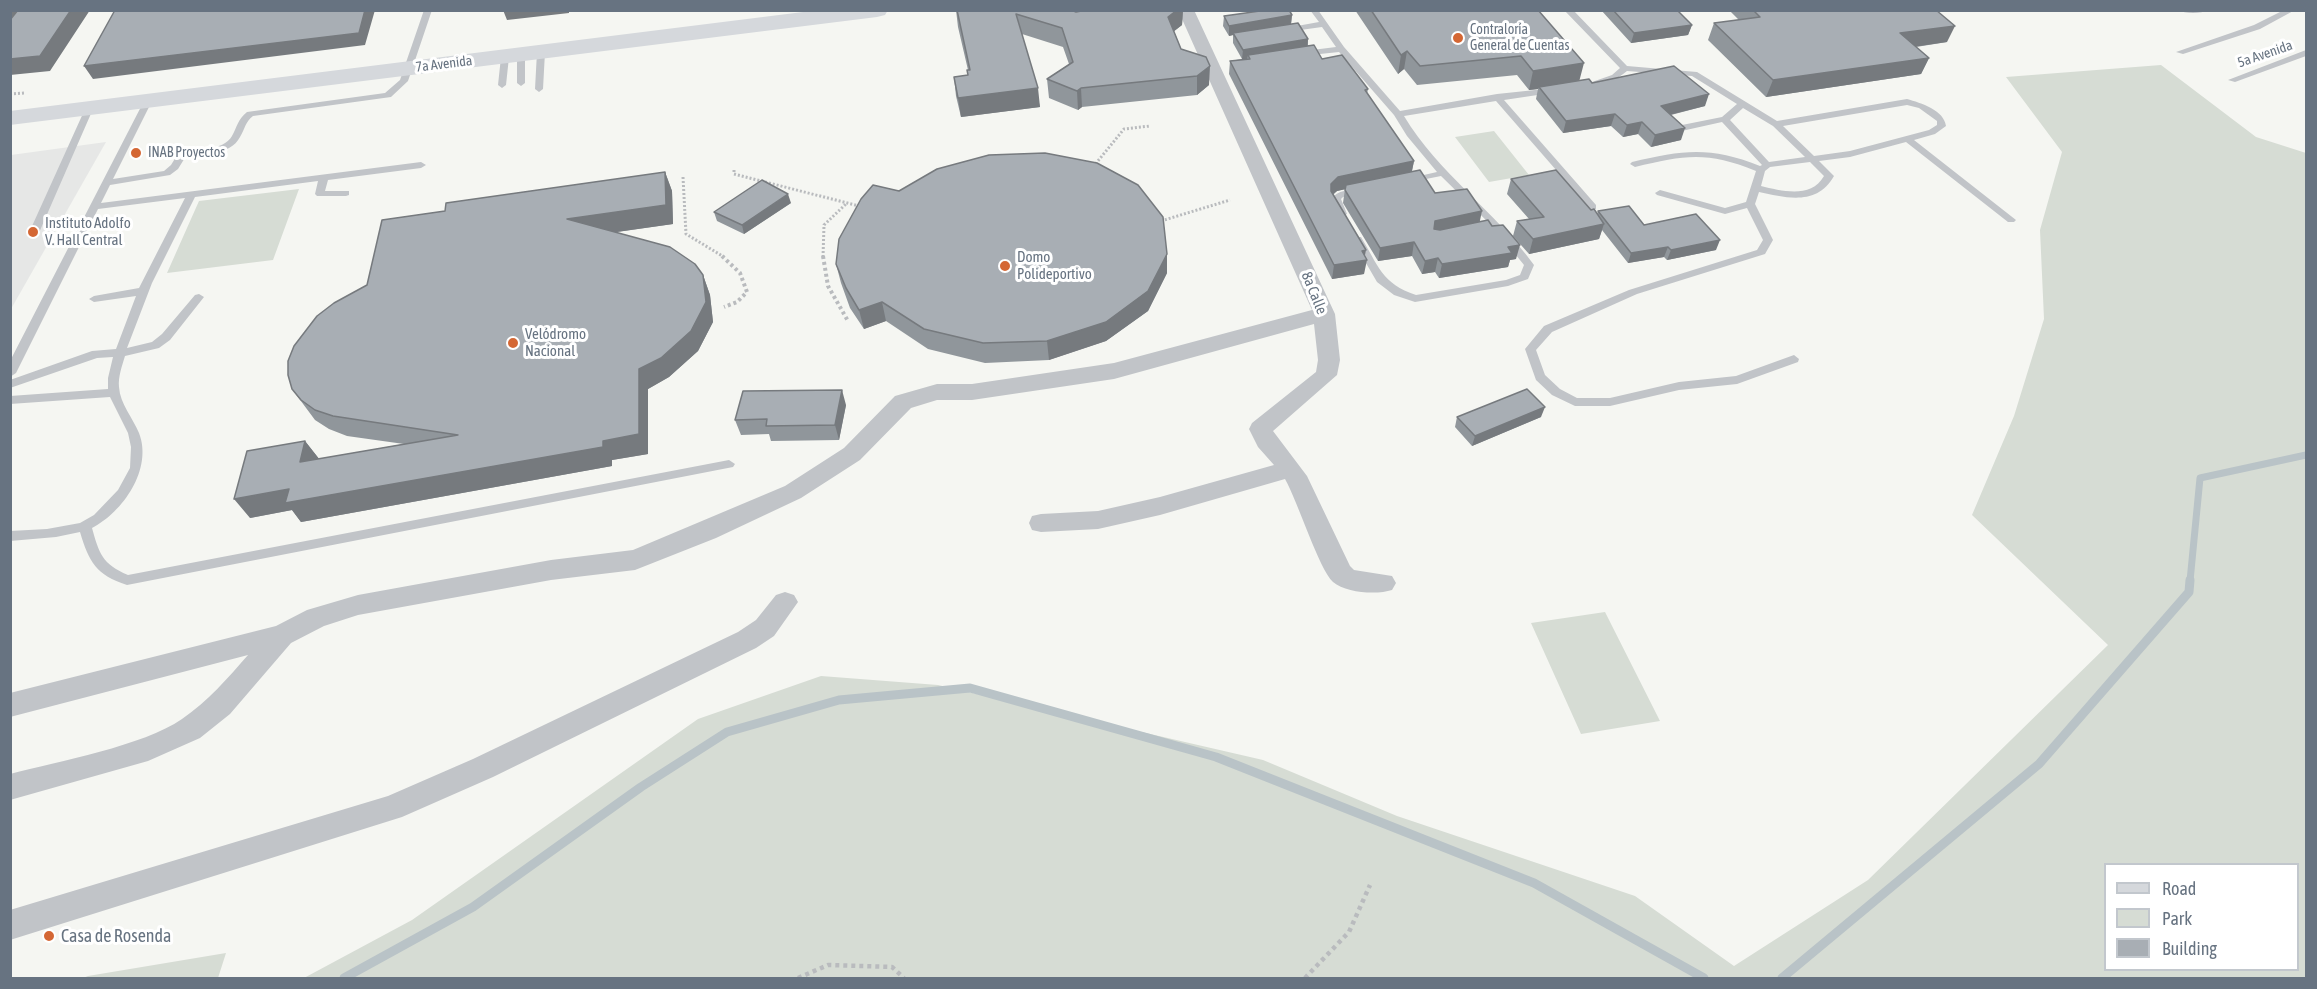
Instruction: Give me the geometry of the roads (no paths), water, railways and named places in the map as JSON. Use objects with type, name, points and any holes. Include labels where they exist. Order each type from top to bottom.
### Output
[{"type":"main road","name":"7a Avenida","points":[[10,118],[877,10]]},
{"type":"street","name":"8a Calle","points":[[1186,10],[1324,314],[1329,360],[1326,375],[1260,429],[1266,444],[1290,469],[1310,505],[1340,573],[1348,579],[1383,583]]},
{"type":"street","points":[[10,705],[282,635],[316,618],[358,605],[551,570],[635,560],[793,492],[852,454],[903,402],[937,392],[972,392],[1114,371],[1324,314]]},
{"type":"street","points":[[1041,523],[1098,520],[1160,506],[1290,469]]},
{"type":"street","points":[[10,925],[392,808],[483,768],[747,640],[765,628],[785,602]]},
{"type":"street","points":[[10,787],[148,749],[190,729],[220,706],[282,635]]},
{"type":"lane","points":[[107,183],[167,173],[175,167],[182,154],[227,146],[234,141],[241,119],[250,114],[388,95],[404,81],[428,10]]},
{"type":"lane","points":[[1314,10],[1341,49],[1398,114],[1410,134],[1492,227],[1529,265],[1524,277],[1508,283],[1415,300],[1398,293],[1381,280],[1350,228],[1336,199],[1340,195],[1366,189]]},
{"type":"lane","points":[[1568,10],[1625,68],[1694,74],[1741,105],[1776,124],[1814,158],[1829,176],[1826,185],[1815,192],[1787,195],[1756,188]]},
{"type":"lane","points":[[2182,10],[2204,10]]},
{"type":"lane","points":[[2180,52],[2257,27],[2291,10]]},
{"type":"lane","points":[[1278,32],[1324,24]]},
{"type":"lane","points":[[1298,55],[1341,49]]},
{"type":"lane","name":"5a Avenida","points":[[2232,80],[2307,53]]},
{"type":"lane","points":[[521,83],[523,55]]},
{"type":"lane","points":[[502,85],[523,55]]},
{"type":"lane","points":[[523,55],[539,89]]},
{"type":"lane","points":[[2295,57],[2307,64]]},
{"type":"lane","points":[[1585,85],[1615,77],[1625,68]]},
{"type":"lane","points":[[1398,114],[1563,88]]},
{"type":"lane","points":[[1497,97],[1593,207]]},
{"type":"lane","points":[[10,373],[148,101]]},
{"type":"lane","points":[[1635,164],[1679,154],[1707,152],[1727,155],[1764,167],[1850,154],[1908,139],[1942,126],[1941,120],[1922,106],[1907,102],[1776,124]]},
{"type":"lane","points":[[1677,129],[1725,119],[1741,105]]},
{"type":"lane","points":[[33,235],[89,108]]},
{"type":"lane","points":[[1725,119],[1764,167]]},
{"type":"lane","points":[[1908,139],[2011,220]]},
{"type":"lane","points":[[94,207],[421,165]]},
{"type":"lane","points":[[1764,167],[1750,204],[1768,240],[1761,252],[1634,292],[1548,329],[1530,350],[1540,377],[1556,392],[1575,402],[1610,402],[1679,386],[1737,380],[1794,358]]},
{"type":"lane","points":[[1398,183],[1443,173]]},
{"type":"lane","points":[[324,177],[320,194],[346,193]]},
{"type":"lane","points":[[1660,193],[1725,211],[1750,204]]},
{"type":"lane","points":[[10,536],[39,535],[85,527],[106,510],[128,487],[137,467],[136,440],[114,393],[113,380],[120,353],[144,291],[192,194]]},
{"type":"lane","points":[[94,299],[144,291]]},
{"type":"lane","points":[[10,384],[96,354],[120,353],[155,345],[166,337],[199,297]]},
{"type":"lane","points":[[10,400],[114,393]]},
{"type":"lane","points":[[85,527],[96,562],[106,573],[127,580],[729,464]]},
{"type":"waterway","points":[[2190,581],[2200,478],[2306,455]]},
{"type":"waterway","points":[[1782,978],[2039,764],[2189,592],[2190,580]]},
{"type":"waterway","points":[[344,978],[473,907],[641,787],[727,732],[839,700],[970,688],[1216,757],[1534,883],[1704,978]]},
{"type":"place","name":"Contraloría General de Cuentas","points":[[1458,38]]},
{"type":"place","name":"INAB Proyectos","points":[[136,153]]},
{"type":"place","name":"Instituto Adolfo V. Hall Central","points":[[33,232]]},
{"type":"place","name":"Domo Polideportivo","points":[[1005,266]]},
{"type":"place","name":"Velódromo Nacional","points":[[513,343]]},
{"type":"place","name":"Casa de Rosenda","points":[[49,936]]}]
